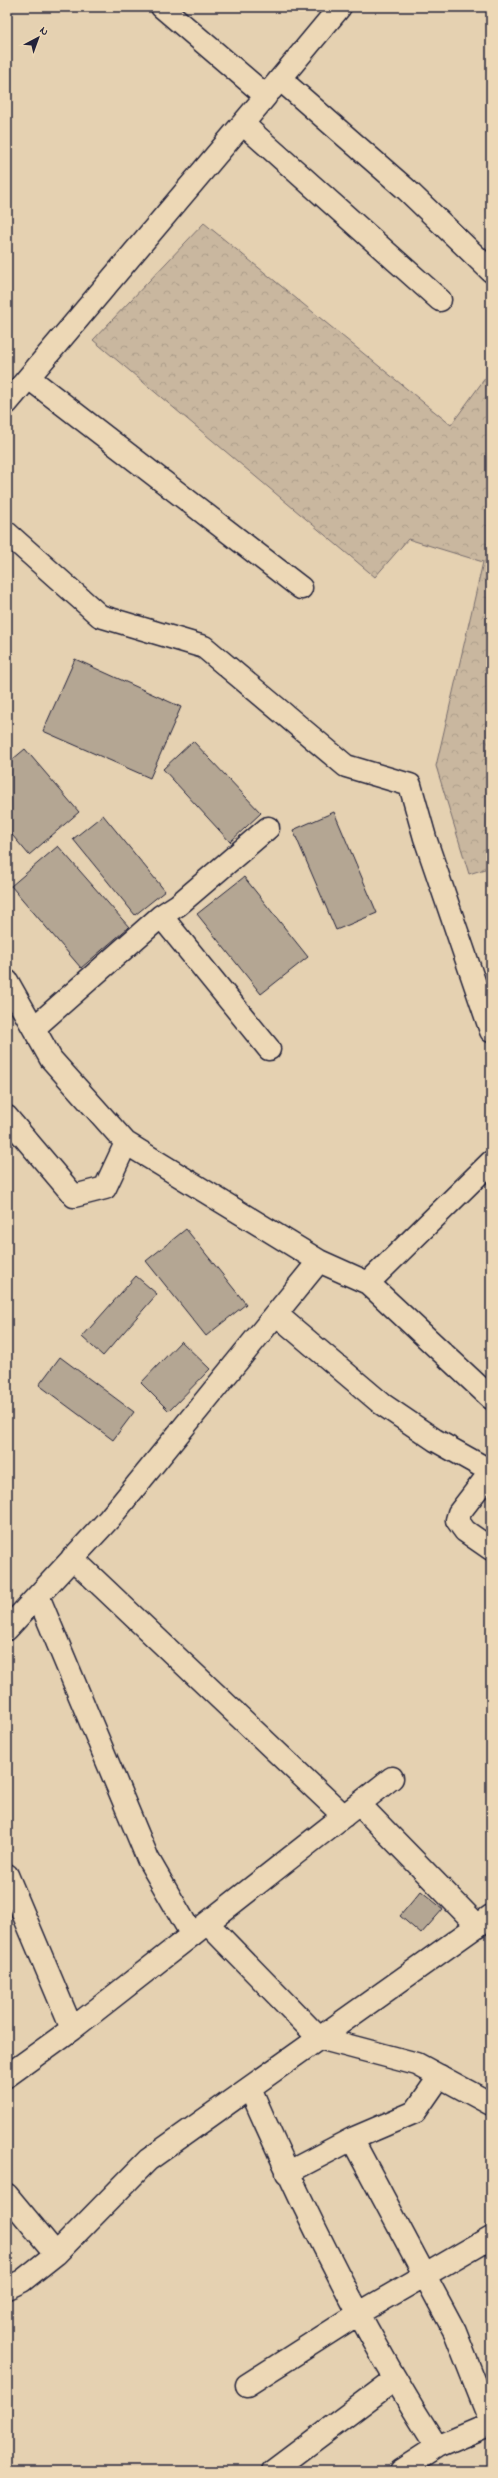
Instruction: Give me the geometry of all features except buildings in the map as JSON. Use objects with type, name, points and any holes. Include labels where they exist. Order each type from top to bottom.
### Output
[{"type":"street","points":[[162,7],[266,96]]},
{"type":"street","points":[[7,403],[340,7]]},
{"type":"street","points":[[280,79],[407,190],[491,271]]},
{"type":"street","points":[[242,124],[440,300]]},
{"type":"street","points":[[29,378],[300,588]]},
{"type":"street","points":[[7,533],[100,616],[204,647],[346,766],[410,785],[425,838],[491,1031]]},
{"type":"street","points":[[34,1028],[161,916],[178,905],[268,828]]},
{"type":"street","points":[[161,916],[269,1049]]},
{"type":"street","points":[[7,981],[52,1059],[126,1143],[319,1261],[368,1283],[491,1398]]},
{"type":"street","points":[[7,1117],[74,1196],[105,1188],[126,1143]]},
{"type":"street","points":[[368,1283],[491,1162]]},
{"type":"street","points":[[7,1629],[109,1519],[319,1261]]},
{"type":"street","points":[[276,1314],[382,1404],[435,1440],[485,1468],[486,1478],[459,1513],[457,1520],[466,1531],[491,1550]]},
{"type":"street","points":[[7,2288],[22,2280],[56,2254],[148,2160],[484,1921],[351,1810],[72,1558]]},
{"type":"street","points":[[38,1596],[148,1858],[200,1929],[319,2038],[417,2064],[491,2104]]},
{"type":"street","points":[[7,2076],[72,2029],[392,1778]]},
{"type":"street","points":[[7,1875],[72,2029]]},
{"type":"street","points":[[287,2173],[352,2139],[415,2112],[440,2076]]},
{"type":"street","points":[[250,2088],[287,2173],[358,2314],[394,2380],[437,2447]]},
{"type":"street","points":[[352,2139],[455,2332],[491,2423],[437,2447],[400,2471]]},
{"type":"street","points":[[7,2195],[56,2254]]},
{"type":"street","points":[[247,2385],[358,2314],[491,2237]]},
{"type":"street","points":[[273,2471],[394,2380]]},
{"type":"green space","points":[[204,223],[451,425],[491,370],[491,867],[469,874],[436,766],[483,562],[408,539],[375,577],[93,340]]}]
